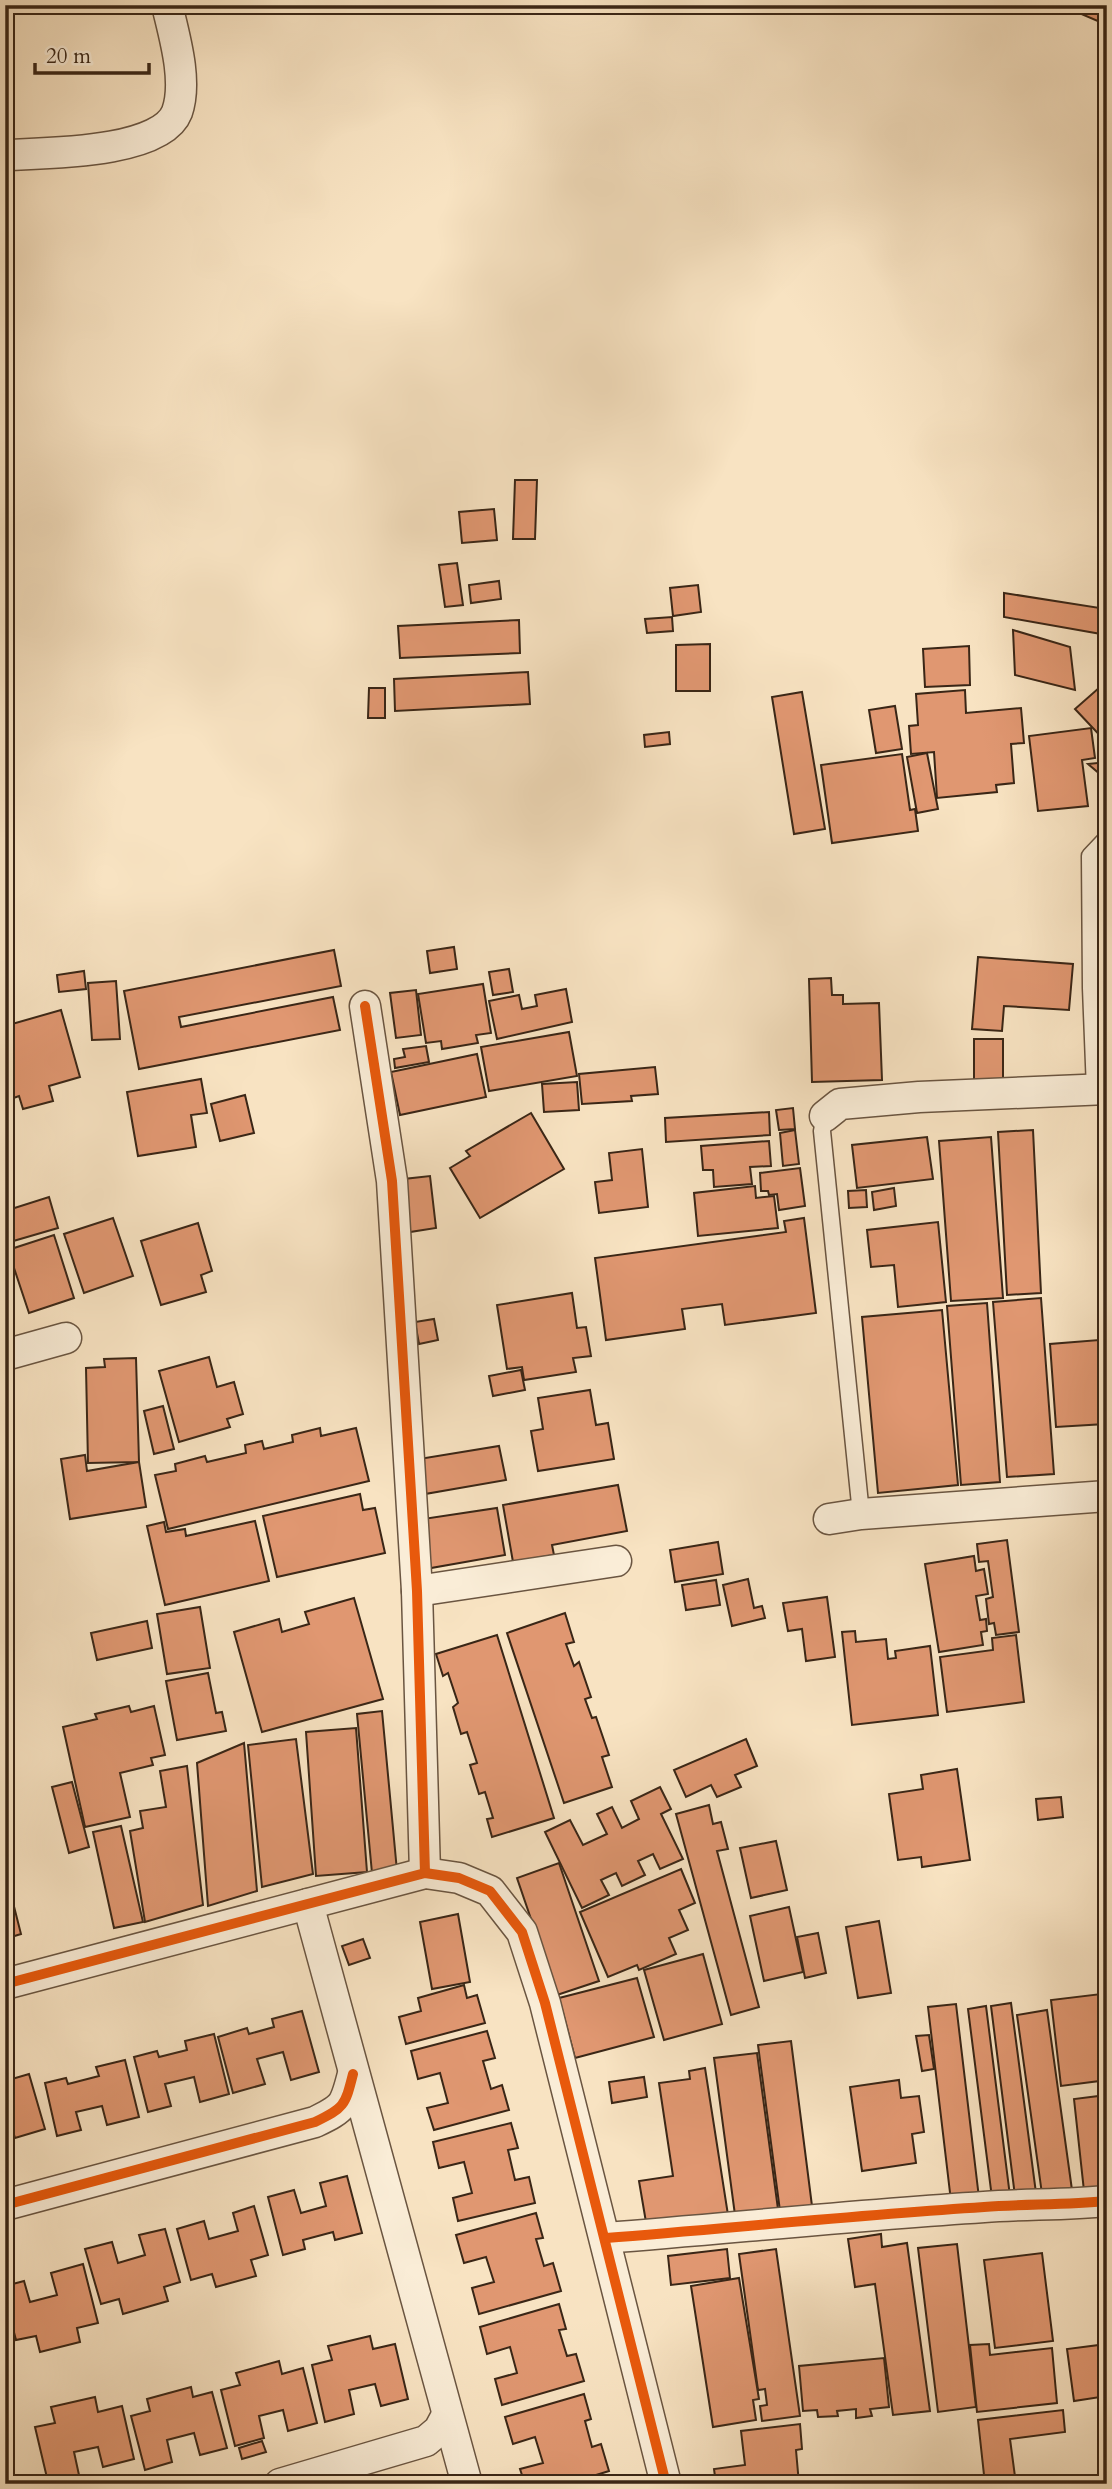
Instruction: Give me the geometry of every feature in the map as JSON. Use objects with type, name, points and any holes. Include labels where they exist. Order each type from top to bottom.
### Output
[{"type":"street","points":[[5,155],[101,150],[139,141],[163,127],[177,114],[180,97],[178,50],[167,5]]},
{"type":"street","points":[[365,1006],[392,1181],[417,1591],[425,1873]]},
{"type":"street","points":[[825,1116],[840,1104],[919,1097],[1101,1089]]},
{"type":"street","points":[[5,1355],[65,1338]]},
{"type":"street","points":[[829,1519],[861,1514],[1107,1496]]},
{"type":"street","points":[[417,1591],[616,1561]]},
{"type":"street","points":[[5,1984],[425,1873],[459,1878],[490,1891],[522,1932],[545,2003],[666,2484]]},
{"type":"street","points":[[308,1904],[467,2484]]},
{"type":"street","points":[[5,2205],[315,2122],[337,2112],[347,2099],[353,2074]]},
{"type":"street","points":[[606,2238],[801,2220],[986,2207],[1107,2202]]},
{"type":"street","points":[[280,2484],[426,2441],[439,2430],[447,2415]]},
{"type":"lane","points":[[1101,1089],[1091,988],[1090,856],[1107,838]]},
{"type":"lane","points":[[825,1116],[822,1131],[861,1514]]},
{"type":"building","points":[[1074,5],[1107,5],[1107,25],[1072,10]]},
{"type":"building","points":[[515,480],[537,480],[535,539],[513,539]]},
{"type":"building","points":[[494,509],[497,540],[462,543],[459,512]]},
{"type":"building","points":[[457,563],[463,605],[445,607],[439,565]]},
{"type":"building","points":[[499,581],[501,599],[471,603],[469,585]]},
{"type":"building","points":[[698,585],[701,612],[673,616],[670,588]]},
{"type":"building","points":[[1004,593],[1100,608],[1101,634],[1004,617]]},
{"type":"building","points":[[672,617],[673,631],[647,633],[645,619]]},
{"type":"building","points":[[519,620],[520,653],[400,658],[398,626]]},
{"type":"building","points":[[1013,630],[1070,647],[1075,690],[1015,675]]},
{"type":"building","points":[[710,644],[710,691],[676,691],[676,645]]},
{"type":"building","points":[[969,646],[970,685],[925,687],[923,649]]},
{"type":"building","points":[[528,672],[530,704],[395,711],[394,679]]},
{"type":"building","points":[[1100,687],[1107,693],[1107,743],[1075,709]]},
{"type":"building","points":[[369,688],[385,688],[385,718],[368,718]]},
{"type":"building","points":[[965,690],[966,713],[1021,708],[1024,743],[1011,744],[1014,783],[996,785],[997,792],[937,798],[934,752],[911,754],[909,726],[918,725],[916,694]]},
{"type":"building","points":[[802,692],[825,829],[794,834],[772,697]]},
{"type":"building","points":[[895,706],[902,749],[876,753],[869,710]]},
{"type":"building","points":[[1091,728],[1095,758],[1082,760],[1088,806],[1038,811],[1029,736]]},
{"type":"building","points":[[669,732],[670,744],[645,747],[644,735]]},
{"type":"building","points":[[927,753],[938,809],[917,813],[907,757]]},
{"type":"building","points":[[902,754],[910,810],[915,809],[918,831],[832,843],[821,765]]},
{"type":"building","points":[[1107,762],[1107,780],[1088,764]]},
{"type":"building","points":[[454,947],[457,969],[430,973],[427,951]]},
{"type":"building","points":[[334,950],[341,986],[179,1017],[181,1027],[333,997],[340,1030],[139,1069],[124,991]]},
{"type":"building","points":[[978,957],[1073,964],[1069,1010],[1004,1006],[1002,1031],[972,1029]]},
{"type":"building","points":[[509,969],[513,992],[493,995],[489,972]]},
{"type":"building","points":[[84,971],[86,989],[59,992],[57,975]]},
{"type":"building","points":[[831,978],[832,995],[843,995],[843,1004],[879,1003],[882,1080],[812,1082],[809,979]]},
{"type":"building","points":[[116,981],[120,1039],[92,1040],[88,983]]},
{"type":"building","points":[[483,984],[491,1033],[476,1035],[478,1043],[442,1049],[441,1041],[426,1043],[418,994]]},
{"type":"building","points":[[566,989],[572,1022],[497,1039],[489,1001],[519,995],[522,1009],[537,1006],[535,995]]},
{"type":"building","points":[[416,990],[421,1035],[396,1038],[390,993]]},
{"type":"building","points":[[61,1010],[80,1077],[49,1086],[53,1101],[23,1109],[19,1096],[5,1101],[5,1026]]},
{"type":"building","points":[[569,1032],[577,1076],[489,1091],[481,1047]]},
{"type":"building","points":[[974,1039],[1003,1039],[1003,1080],[974,1080]]},
{"type":"building","points":[[426,1046],[429,1062],[395,1068],[394,1059],[405,1057],[403,1049]]},
{"type":"building","points":[[477,1054],[486,1097],[400,1115],[391,1072]]},
{"type":"building","points":[[655,1067],[658,1094],[631,1096],[632,1101],[582,1104],[579,1074]]},
{"type":"building","points":[[201,1079],[207,1113],[191,1115],[196,1147],[138,1156],[127,1092]]},
{"type":"building","points":[[577,1082],[579,1110],[544,1112],[542,1084]]},
{"type":"building","points":[[245,1095],[254,1133],[220,1141],[211,1104]]},
{"type":"building","points":[[793,1108],[795,1129],[779,1130],[776,1110]]},
{"type":"building","points":[[769,1112],[770,1135],[666,1142],[665,1118]]},
{"type":"building","points":[[531,1113],[564,1169],[480,1218],[450,1168],[470,1156],[466,1151]]},
{"type":"building","points":[[795,1130],[799,1164],[783,1166],[780,1133]]},
{"type":"building","points":[[1033,1130],[1041,1293],[1007,1295],[998,1132]]},
{"type":"building","points":[[927,1137],[933,1179],[857,1188],[852,1145]]},
{"type":"building","points":[[991,1137],[1003,1298],[951,1301],[939,1141]]},
{"type":"building","points":[[769,1141],[771,1166],[750,1167],[752,1184],[714,1187],[713,1170],[703,1170],[701,1146]]},
{"type":"building","points":[[642,1149],[648,1207],[599,1213],[595,1182],[612,1180],[609,1153]]},
{"type":"building","points":[[800,1168],[805,1206],[779,1210],[777,1194],[769,1195],[768,1191],[761,1191],[760,1173]]},
{"type":"building","points":[[430,1176],[436,1228],[410,1232],[404,1179]]},
{"type":"building","points":[[755,1186],[756,1198],[774,1196],[778,1228],[698,1236],[694,1193]]},
{"type":"building","points":[[894,1188],[896,1206],[874,1210],[872,1192]]},
{"type":"building","points":[[866,1190],[867,1207],[849,1208],[848,1191]]},
{"type":"building","points":[[49,1197],[58,1228],[10,1242],[5,1228],[5,1211]]},
{"type":"building","points":[[113,1218],[133,1276],[84,1293],[64,1234]]},
{"type":"building","points":[[804,1218],[816,1313],[725,1325],[722,1304],[682,1309],[685,1329],[606,1340],[595,1258],[786,1232],[784,1221]]},
{"type":"building","points":[[938,1222],[946,1302],[898,1307],[894,1265],[871,1267],[867,1230]]},
{"type":"building","points":[[198,1223],[212,1271],[201,1275],[206,1292],[161,1305],[141,1241]]},
{"type":"building","points":[[54,1235],[74,1298],[29,1313],[8,1250]]},
{"type":"building","points":[[572,1293],[577,1328],[586,1327],[591,1356],[573,1358],[576,1372],[524,1380],[522,1367],[507,1369],[497,1305]]},
{"type":"building","points":[[1041,1298],[1054,1474],[1007,1477],[993,1302]]},
{"type":"building","points":[[987,1303],[1000,1482],[961,1485],[947,1306]]},
{"type":"building","points":[[942,1310],[958,1485],[878,1493],[862,1317]]},
{"type":"building","points":[[434,1319],[438,1340],[419,1344],[415,1322]]},
{"type":"building","points":[[1099,1340],[1105,1424],[1056,1427],[1050,1344]]},
{"type":"building","points":[[209,1357],[217,1387],[234,1382],[243,1414],[227,1419],[230,1427],[179,1442],[159,1371]]},
{"type":"building","points":[[136,1358],[139,1462],[88,1463],[86,1368],[105,1367],[104,1359]]},
{"type":"building","points":[[521,1370],[525,1390],[493,1396],[489,1376]]},
{"type":"building","points":[[590,1390],[596,1425],[608,1423],[614,1459],[538,1471],[531,1431],[543,1429],[538,1398]]},
{"type":"building","points":[[163,1406],[174,1449],[154,1454],[144,1411]]},
{"type":"building","points":[[320,1428],[321,1436],[356,1428],[369,1481],[168,1529],[155,1475],[176,1471],[175,1464],[205,1456],[207,1462],[246,1453],[245,1445],[262,1441],[264,1449],[293,1442],[292,1435]]},
{"type":"building","points":[[499,1446],[506,1480],[425,1494],[419,1459]]},
{"type":"building","points":[[85,1455],[87,1471],[139,1462],[146,1507],[70,1519],[61,1459]]},
{"type":"building","points":[[618,1485],[627,1531],[552,1545],[554,1555],[513,1562],[503,1505]]},
{"type":"building","points":[[360,1494],[363,1510],[375,1508],[385,1553],[277,1577],[263,1516]]},
{"type":"building","points":[[497,1508],[505,1555],[431,1568],[423,1519]]},
{"type":"building","points":[[255,1521],[269,1581],[165,1605],[147,1526],[164,1522],[166,1532],[185,1529],[186,1536]]},
{"type":"building","points":[[1007,1540],[1019,1632],[996,1635],[994,1623],[989,1624],[986,1599],[993,1597],[988,1561],[979,1562],[977,1544]]},
{"type":"building","points":[[718,1542],[723,1574],[675,1582],[670,1550]]},
{"type":"building","points":[[974,1556],[976,1571],[984,1569],[988,1594],[976,1596],[980,1620],[986,1619],[987,1631],[981,1632],[983,1645],[939,1652],[925,1564]]},
{"type":"building","points":[[748,1579],[754,1608],[762,1606],[765,1618],[732,1626],[723,1585]]},
{"type":"building","points":[[716,1580],[720,1605],[686,1610],[682,1585]]},
{"type":"building","points":[[827,1597],[835,1657],[806,1661],[802,1629],[788,1631],[783,1603]]},
{"type":"building","points":[[354,1598],[383,1699],[262,1732],[234,1632],[279,1619],[282,1632],[309,1624],[305,1612]]},
{"type":"building","points":[[200,1607],[210,1668],[167,1674],[157,1614]]},
{"type":"building","points":[[565,1613],[574,1642],[566,1644],[574,1666],[579,1662],[591,1697],[585,1699],[592,1718],[596,1717],[609,1755],[602,1757],[612,1787],[564,1803],[507,1633]]},
{"type":"building","points":[[147,1621],[152,1648],[97,1660],[91,1633]]},
{"type":"building","points":[[855,1631],[856,1642],[886,1639],[888,1659],[896,1658],[895,1651],[930,1646],[938,1715],[852,1725],[842,1632]]},
{"type":"building","points":[[497,1635],[554,1818],[492,1837],[487,1819],[493,1818],[485,1792],[479,1794],[470,1765],[477,1763],[467,1732],[461,1734],[453,1707],[458,1703],[448,1673],[443,1676],[436,1654]]},
{"type":"building","points":[[1016,1635],[1024,1702],[947,1712],[940,1657],[993,1650],[992,1638]]},
{"type":"building","points":[[208,1673],[216,1713],[222,1712],[226,1731],[177,1740],[166,1681]]},
{"type":"building","points":[[129,1706],[131,1712],[154,1706],[165,1755],[151,1758],[153,1765],[120,1773],[130,1817],[85,1827],[63,1727],[97,1719],[95,1714]]},
{"type":"building","points":[[382,1711],[397,1871],[372,1873],[357,1714]]},
{"type":"building","points":[[356,1728],[367,1872],[316,1876],[306,1732]]},
{"type":"building","points":[[296,1739],[313,1874],[262,1887],[248,1745]]},
{"type":"building","points":[[746,1739],[757,1766],[735,1775],[741,1787],[717,1797],[711,1785],[686,1797],[674,1770]]},
{"type":"building","points":[[244,1743],[257,1891],[208,1906],[197,1763]]},
{"type":"building","points":[[187,1766],[203,1905],[145,1922],[130,1831],[143,1828],[140,1811],[166,1807],[160,1771]]},
{"type":"building","points":[[957,1769],[970,1860],[922,1867],[921,1857],[898,1860],[889,1794],[923,1789],[921,1775]]},
{"type":"building","points":[[72,1782],[89,1847],[69,1853],[52,1787]]},
{"type":"building","points":[[660,1787],[671,1809],[661,1814],[683,1859],[660,1869],[653,1854],[638,1861],[645,1875],[622,1886],[616,1873],[601,1880],[609,1895],[582,1908],[545,1832],[570,1820],[583,1845],[607,1834],[597,1814],[612,1807],[622,1828],[639,1819],[631,1801]]},
{"type":"building","points":[[1061,1797],[1063,1817],[1038,1820],[1036,1799]]},
{"type":"building","points":[[709,1805],[713,1824],[721,1822],[728,1849],[717,1851],[759,2007],[731,2015],[676,1814]]},
{"type":"building","points":[[121,1826],[143,1922],[114,1928],[93,1832]]},
{"type":"building","points":[[776,1841],[787,1890],[751,1898],[740,1848]]},
{"type":"building","points":[[559,1863],[599,1981],[557,1995],[517,1878]]},
{"type":"building","points":[[681,1869],[695,1903],[679,1910],[688,1930],[669,1938],[676,1954],[639,1970],[637,1965],[608,1977],[580,1912]]},
{"type":"building","points":[[5,1871],[21,1934],[5,1939]]},
{"type":"building","points":[[789,1907],[803,1972],[764,1981],[750,1916]]},
{"type":"building","points":[[458,1914],[470,1982],[432,1989],[420,1922]]},
{"type":"building","points":[[879,1921],[891,1993],[858,1998],[846,1927]]},
{"type":"building","points":[[818,1933],[826,1973],[805,1978],[797,1937]]},
{"type":"building","points":[[363,1939],[370,1958],[349,1965],[342,1946]]},
{"type":"building","points":[[703,1954],[722,2024],[664,2040],[644,1970]]},
{"type":"building","points":[[637,1978],[654,2037],[575,2058],[559,1998]]},
{"type":"building","points":[[464,1985],[467,1998],[477,1995],[485,2023],[406,2044],[399,2017],[421,2011],[418,1998]]},
{"type":"building","points":[[1101,1994],[1107,2042],[1107,2080],[1061,2086],[1051,2000]]},
{"type":"building","points":[[1011,2003],[1036,2193],[1015,2196],[991,2006]]},
{"type":"building","points":[[956,2004],[979,2198],[951,2201],[928,2007]]},
{"type":"building","points":[[986,2006],[1010,2196],[992,2198],[968,2009]]},
{"type":"building","points":[[1047,2010],[1072,2190],[1042,2194],[1017,2015]]},
{"type":"building","points":[[302,2011],[319,2072],[291,2080],[283,2052],[257,2059],[265,2084],[233,2093],[218,2037],[247,2028],[249,2034],[274,2027],[272,2019]]},
{"type":"building","points":[[487,2031],[495,2058],[483,2061],[491,2089],[502,2085],[509,2110],[434,2130],[427,2108],[448,2103],[440,2073],[418,2079],[411,2051]]},
{"type":"building","points":[[214,2034],[229,2094],[200,2102],[194,2077],[165,2084],[171,2106],[148,2112],[134,2057],[157,2051],[159,2057],[187,2050],[185,2041]]},
{"type":"building","points":[[929,2035],[934,2069],[922,2071],[916,2036]]},
{"type":"building","points":[[791,2041],[812,2206],[780,2211],[758,2045]]},
{"type":"building","points":[[757,2053],[778,2209],[735,2215],[714,2058]]},
{"type":"building","points":[[125,2060],[139,2117],[107,2125],[102,2106],[76,2112],[81,2130],[57,2136],[45,2083],[66,2078],[68,2084],[99,2076],[96,2067]]},
{"type":"building","points":[[705,2068],[728,2215],[647,2228],[639,2181],[673,2176],[659,2083],[690,2079],[689,2071]]},
{"type":"building","points":[[29,2074],[45,2129],[15,2138],[9,2118],[5,2119],[5,2081]]},
{"type":"building","points":[[644,2077],[647,2097],[612,2103],[609,2082]]},
{"type":"building","points":[[899,2080],[901,2098],[919,2096],[924,2132],[912,2134],[916,2163],[862,2171],[850,2087]]},
{"type":"building","points":[[1107,2095],[1107,2197],[1085,2200],[1074,2099]]},
{"type":"building","points":[[511,2123],[518,2148],[508,2150],[515,2180],[529,2177],[535,2203],[458,2221],[453,2198],[472,2193],[464,2162],[439,2168],[433,2142]]},
{"type":"building","points":[[347,2176],[362,2233],[335,2240],[333,2232],[303,2240],[305,2249],[283,2255],[268,2197],[294,2190],[301,2213],[326,2206],[320,2183]]},
{"type":"building","points":[[254,2206],[268,2255],[251,2260],[256,2276],[216,2287],[212,2274],[191,2280],[177,2229],[204,2221],[209,2239],[238,2231],[233,2213]]},
{"type":"building","points":[[536,2213],[543,2238],[536,2239],[544,2266],[553,2263],[561,2291],[479,2314],[472,2288],[494,2282],[486,2257],[464,2263],[456,2235]]},
{"type":"building","points":[[165,2229],[180,2282],[164,2287],[168,2301],[123,2314],[119,2299],[101,2304],[85,2249],[112,2242],[118,2263],[145,2255],[139,2235]]},
{"type":"building","points":[[881,2234],[882,2247],[907,2243],[930,2411],[893,2415],[875,2284],[855,2287],[848,2239]]},
{"type":"building","points":[[957,2244],[976,2407],[938,2412],[918,2248]]},
{"type":"building","points":[[727,2249],[730,2278],[671,2285],[668,2256]]},
{"type":"building","points":[[776,2249],[800,2416],[762,2421],[760,2406],[767,2405],[765,2389],[758,2390],[739,2254]]},
{"type":"building","points":[[1042,2253],[1053,2341],[995,2348],[984,2260]]},
{"type":"building","points":[[83,2264],[98,2323],[77,2328],[80,2342],[40,2352],[36,2336],[16,2340],[5,2298],[5,2286],[24,2281],[30,2302],[57,2295],[51,2273]]},
{"type":"building","points":[[739,2278],[759,2399],[753,2400],[756,2420],[713,2427],[691,2286]]},
{"type":"building","points":[[559,2304],[566,2329],[559,2330],[567,2356],[576,2354],[584,2381],[502,2405],[495,2379],[517,2373],[510,2347],[487,2354],[480,2327]]},
{"type":"building","points":[[370,2336],[373,2349],[395,2344],[408,2399],[381,2406],[375,2384],[349,2390],[354,2414],[325,2422],[312,2365],[332,2360],[328,2346]]},
{"type":"building","points":[[989,2344],[990,2355],[1052,2348],[1057,2403],[977,2412],[970,2345]]},
{"type":"building","points":[[1107,2344],[1107,2396],[1074,2401],[1067,2349]]},
{"type":"building","points":[[884,2358],[889,2407],[870,2409],[872,2416],[856,2418],[856,2409],[837,2411],[838,2416],[818,2417],[817,2410],[803,2411],[799,2366]]},
{"type":"building","points":[[279,2361],[282,2374],[303,2368],[317,2423],[288,2431],[283,2410],[259,2416],[264,2438],[235,2446],[221,2390],[240,2385],[236,2373]]},
{"type":"building","points":[[191,2387],[193,2397],[212,2392],[227,2448],[200,2455],[194,2433],[167,2440],[172,2462],[145,2470],[131,2416],[150,2411],[147,2399]]},
{"type":"building","points":[[584,2394],[591,2419],[585,2421],[592,2447],[601,2444],[609,2471],[567,2484],[525,2484],[520,2469],[543,2463],[535,2437],[513,2444],[505,2417]]},
{"type":"building","points":[[95,2397],[98,2412],[122,2406],[134,2459],[103,2467],[98,2447],[74,2452],[79,2475],[48,2482],[35,2427],[55,2423],[51,2407]]},
{"type":"building","points":[[1063,2410],[1065,2432],[1010,2439],[1016,2484],[985,2484],[978,2420]]},
{"type":"building","points":[[800,2424],[802,2449],[796,2450],[799,2484],[716,2484],[714,2469],[745,2465],[741,2431]]},
{"type":"building","points":[[262,2441],[266,2452],[242,2459],[239,2448]]},
{"type":"cycle path","points":[[365,1006],[392,1181],[417,1591],[425,1873]]},
{"type":"cycle path","points":[[5,1984],[425,1873],[459,1878],[490,1891],[522,1932],[545,2003],[666,2484]]},
{"type":"cycle path","points":[[5,2205],[315,2122],[342,2105],[353,2074]]},
{"type":"cycle path","points":[[606,2238],[937,2210],[1107,2201]]}]
